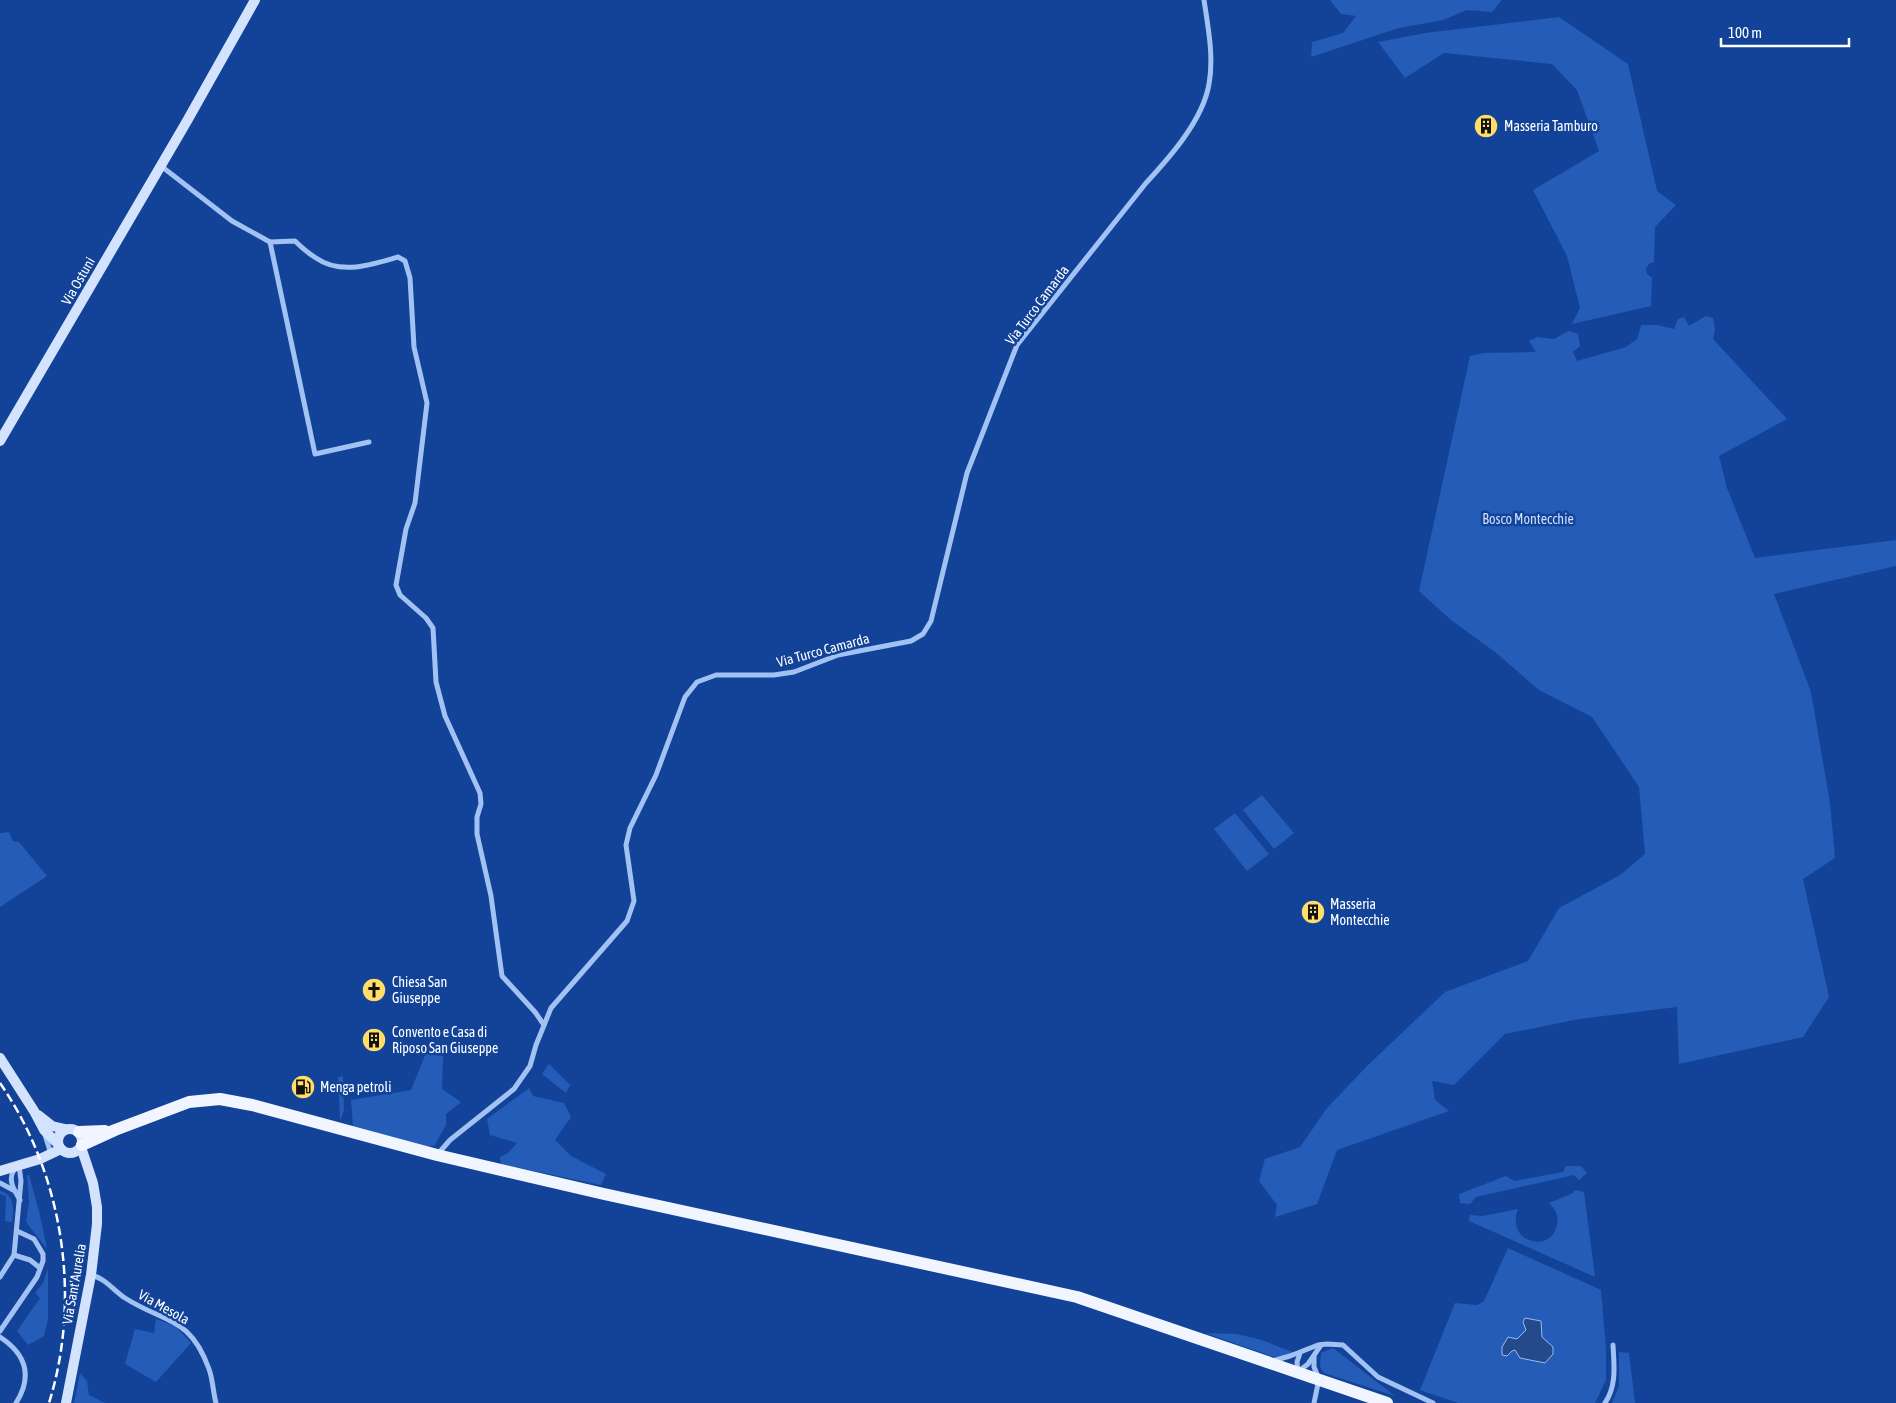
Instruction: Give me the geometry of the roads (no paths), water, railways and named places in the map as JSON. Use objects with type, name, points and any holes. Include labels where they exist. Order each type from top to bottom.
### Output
[{"type":"main road","name":"Via Ostuni","points":[[0,441],[161,166],[255,0]]},
{"type":"main road","points":[[0,1058],[44,1130],[60,1147],[71,1153],[88,1171]]},
{"type":"main road","points":[[71,1153],[115,1130],[189,1102],[220,1099],[252,1104],[437,1155],[604,1194],[1077,1298],[1387,1403]]},
{"type":"main road","points":[[34,1111],[52,1126],[65,1129],[73,1128],[79,1132],[83,1139],[82,1146]]},
{"type":"main road","points":[[60,1147],[59,1136],[65,1129]]},
{"type":"main road","points":[[79,1132],[115,1130]]},
{"type":"main road","name":"Via Sant'Aurelia","points":[[66,1403],[91,1275],[98,1224],[93,1183],[82,1146]]},
{"type":"main road","points":[[0,1171],[52,1154],[60,1147]]},
{"type":"street","name":"Via Turco Camarda","points":[[437,1155],[450,1140],[514,1089],[530,1066],[536,1045],[552,1008],[627,921],[633,908],[633,886],[626,845],[630,828],[656,775],[685,697],[690,689],[706,677],[716,675],[774,675],[794,672],[838,655],[911,641],[923,634],[931,620],[967,473],[1017,345],[1146,183],[1166,162],[1186,134],[1204,102],[1211,71],[1204,0]]},
{"type":"street","points":[[161,166],[232,221],[270,242],[294,241],[317,259],[331,265],[351,268],[398,257],[405,261],[410,278],[414,347],[427,403],[415,503],[406,529],[396,585],[400,595],[426,618],[433,628],[436,682],[441,702],[480,793],[481,804],[477,817],[477,834],[491,896],[502,976],[535,1012],[544,1026]]},
{"type":"street","points":[[270,242],[315,454],[369,442]]},
{"type":"street","points":[[44,1130],[52,1154]]},
{"type":"street","points":[[19,1165],[13,1171],[11,1177],[15,1192],[20,1201]]},
{"type":"street","points":[[0,1277],[14,1254],[20,1201],[21,1180],[19,1165]]},
{"type":"street","points":[[0,1183],[15,1192]]},
{"type":"street","points":[[0,1330],[37,1277],[43,1254],[34,1239],[17,1231]]},
{"type":"street","points":[[14,1254],[30,1260],[40,1268]]},
{"type":"street","name":"Via Mesola","points":[[91,1275],[97,1276],[125,1298],[170,1320],[191,1335],[210,1371],[216,1403]]},
{"type":"street","points":[[0,1337],[18,1351],[24,1365],[25,1385],[16,1403]]},
{"type":"street","points":[[1268,1362],[1300,1353],[1319,1345],[1343,1345],[1378,1377],[1433,1403]]},
{"type":"street","points":[[1298,1372],[1308,1364],[1319,1345]]},
{"type":"street","points":[[1605,1403],[1612,1388],[1614,1378],[1613,1345]]},
{"type":"street","points":[[1298,1372],[1297,1362],[1300,1353]]},
{"type":"street","points":[[1314,1356],[1314,1367],[1319,1379],[1314,1403]]},
{"type":"railway","points":[[0,1083],[22,1119],[39,1156],[52,1196],[60,1237],[65,1279],[64,1321],[59,1363],[49,1403]]},
{"type":"place","name":"Masseria Tamburo","points":[[1486,126]]},
{"type":"place","name":"Masseria Montecchie","points":[[1313,912]]},
{"type":"place","name":"Chiesa San Giuseppe","points":[[374,990]]},
{"type":"place","name":"Convento e Casa di Riposo San Giuseppe","points":[[374,1040]]},
{"type":"place","name":"Menga petroli","points":[[303,1087]]},
{"type":"park label","name":"Bosco Montecchie","points":[[1528,519]]}]
